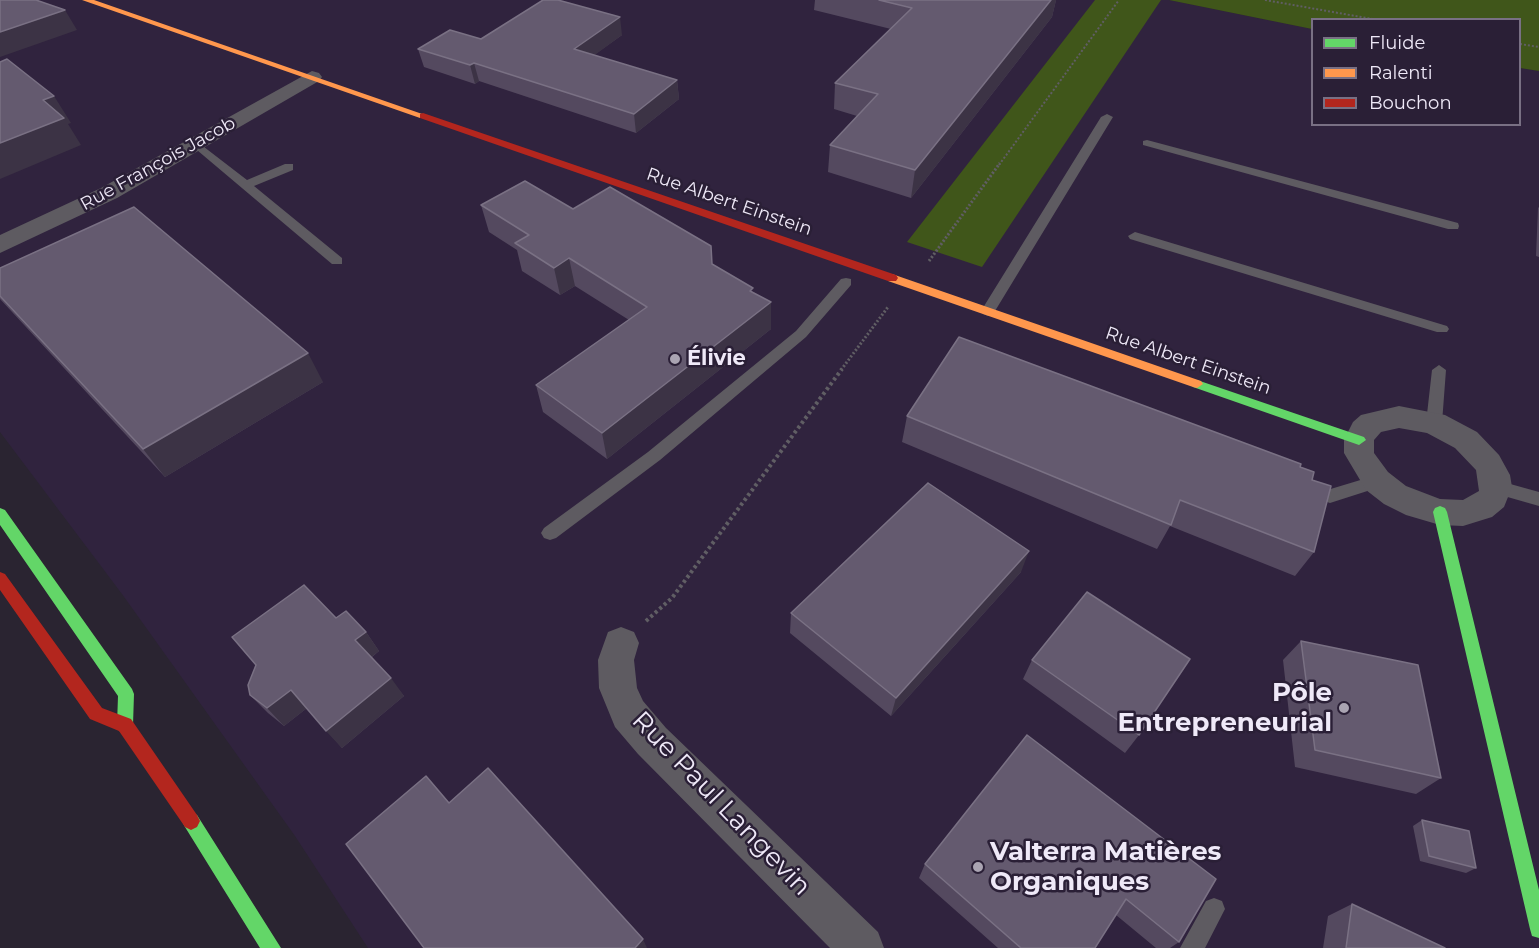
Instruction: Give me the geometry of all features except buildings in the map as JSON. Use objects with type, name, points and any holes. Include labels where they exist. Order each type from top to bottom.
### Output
[{"type":"street","name":"Rue Albert Einstein","points":[[86,0],[1359,440]]},
{"type":"street","name":"Rue François Jacob","points":[[0,245],[109,193],[312,77]]},
{"type":"street","points":[[1384,418],[1408,418],[1434,423],[1466,440],[1478,451],[1491,469],[1496,487],[1492,498],[1481,508],[1463,513],[1440,512],[1410,502],[1377,481],[1366,467],[1359,453],[1359,440],[1364,430],[1372,423],[1384,418]]},
{"type":"street","points":[[1440,512],[1539,929]]},
{"type":"street","points":[[0,514],[126,694],[125,725]]},
{"type":"street","points":[[0,578],[96,714],[125,725],[215,856],[271,948]]},
{"type":"street","name":"Rue Paul Langevin","points":[[621,643],[616,660],[618,688],[629,714],[652,741],[862,948]]},
{"type":"lane","points":[[988,311],[1107,117]]},
{"type":"lane","points":[[195,143],[337,261]]},
{"type":"lane","points":[[1147,143],[1454,226]]},
{"type":"lane","points":[[246,185],[289,167]]},
{"type":"lane","points":[[1135,236],[1442,329]]},
{"type":"lane","points":[[550,533],[654,456],[801,334],[820,315],[846,282]]},
{"type":"lane","points":[[1434,423],[1439,370]]},
{"type":"lane","points":[[1330,496],[1377,481]]},
{"type":"lane","points":[[1496,487],[1539,499]]},
{"type":"lane","points":[[1192,948],[1214,909]]},
{"type":"path","points":[[621,643],[672,598],[895,297],[912,285],[1119,0]]},
{"type":"path","points":[[1265,0],[1366,18]]},
{"type":"path","points":[[1521,44],[1539,48]]},
{"type":"shaded area","points":[[0,0],[1169,0],[1311,29],[1311,126],[1521,126],[1521,68],[1539,71],[1539,948],[368,948],[295,836],[122,594],[0,432]]},
{"type":"green space","points":[[1095,0],[1161,0],[982,267],[907,242]]},
{"type":"green space","points":[[1169,0],[1539,0],[1539,71],[1521,68],[1521,18],[1311,18],[1311,29]]},
{"type":"traffic: fast","points":[[1197,384],[1359,440]]},
{"type":"traffic: fast","points":[[1440,512],[1539,929]]},
{"type":"traffic: fast","points":[[0,514],[126,694],[125,725]]},
{"type":"traffic: fast","points":[[191,821],[271,948]]},
{"type":"traffic: slow","points":[[86,0],[423,116]]},
{"type":"traffic: slow","points":[[892,278],[1197,384]]},
{"type":"traffic: jam","points":[[423,116],[892,278]]},
{"type":"traffic: jam","points":[[0,578],[96,714],[125,725],[191,821]]},
{"type":"place","name":"Élivie","points":[[675,359]]},
{"type":"place","name":"Pôle Entrepreneurial","points":[[1344,708]]},
{"type":"place","name":"Valterra Matières Organiques","points":[[978,867]]}]
